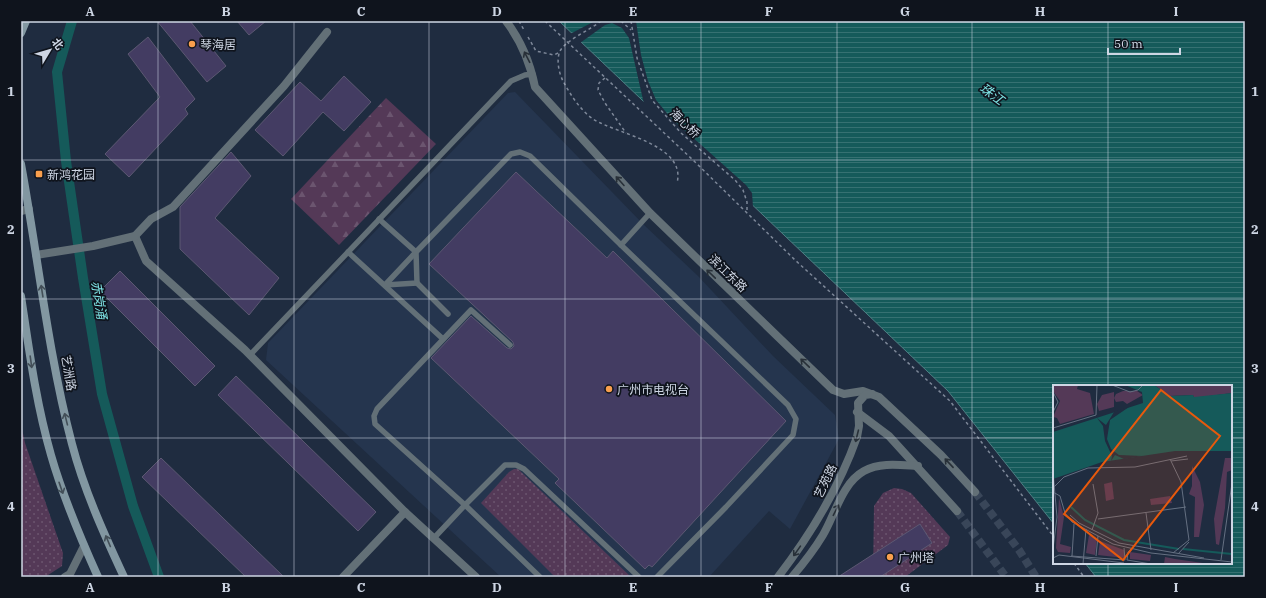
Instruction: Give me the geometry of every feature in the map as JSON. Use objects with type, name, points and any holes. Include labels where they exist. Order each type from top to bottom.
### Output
[{"type":"main road","points":[[21,33],[26,21]]},
{"type":"main road","name":"艺洲路","points":[[21,164],[25,210],[36,255],[59,390],[72,445],[91,501],[124,577]]},
{"type":"main road","points":[[21,296],[23,325],[51,455],[73,520],[98,577]]},
{"type":"street","name":"滨江东路","points":[[506,21],[526,53],[533,74],[535,87],[650,213],[834,390],[844,394],[863,391],[873,394]]},
{"type":"street","points":[[36,255],[85,247],[134,236],[151,219],[174,207],[284,86],[327,32]]},
{"type":"street","points":[[134,236],[146,260],[250,355],[405,512],[476,577]]},
{"type":"street","points":[[957,511],[918,466],[889,436],[857,412],[861,399],[868,394],[873,394],[890,406],[942,454],[975,492]]},
{"type":"street","name":"艺苑路","points":[[778,577],[813,528],[839,480],[857,437],[859,420],[857,412]]},
{"type":"street","name":"艺苑路","points":[[792,577],[823,535],[846,489],[857,476],[876,467],[890,465],[918,466]]},
{"type":"street","points":[[343,577],[405,512]]},
{"type":"street","points":[[65,577],[70,574],[84,546]]},
{"type":"lane","points":[[250,355],[511,81],[525,75],[533,74]]},
{"type":"lane","points":[[385,285],[511,154],[520,152],[530,156],[788,406],[796,419],[793,435],[726,507],[657,577]]},
{"type":"lane","points":[[621,245],[650,213]]},
{"type":"lane","points":[[379,219],[416,252],[417,283],[448,314]]},
{"type":"lane","points":[[348,252],[443,339]]},
{"type":"lane","points":[[385,285],[417,283]]},
{"type":"lane","points":[[510,345],[471,310],[377,409],[374,416],[375,424],[540,577]]},
{"type":"lane","points":[[434,538],[505,465],[516,465],[524,469],[639,577]]},
{"type":"path","points":[[519,21],[536,51],[554,55],[560,52]]},
{"type":"path","points":[[545,21],[795,260],[950,401],[1053,536]]},
{"type":"path","points":[[601,21],[585,33],[567,42],[560,52],[558,61],[561,77],[582,109],[592,118],[668,154],[678,170],[677,183]]},
{"type":"path","points":[[621,21],[632,31]]},
{"type":"path","name":"海心桥","points":[[631,21],[637,58],[652,100],[681,133],[739,185],[743,190],[747,202],[747,213]]},
{"type":"path","points":[[605,78],[599,84],[598,90],[627,134]]},
{"type":"path","points":[[1075,564],[1084,577]]},
{"type":"shaded area","points":[[515,92],[643,224],[698,276],[773,356],[835,415],[839,439],[790,529],[769,511],[709,577],[501,577],[266,360],[268,343],[508,93]]},
{"type":"green space","points":[[386,98],[436,144],[339,245],[291,199]]},
{"type":"green space","points":[[21,424],[25,443],[63,553],[62,566],[45,577],[21,577]]},
{"type":"green space","points":[[514,469],[518,469],[631,577],[555,577],[481,503],[509,472]]},
{"type":"green space","points":[[894,488],[902,489],[911,493],[950,537],[948,545],[905,577],[873,577],[874,506],[883,493]]},
{"type":"water","name":"珠江","points":[[559,21],[1245,21],[1245,577],[1096,577],[1086,564],[1232,564],[1232,385],[1053,385],[1053,523],[948,391]]},
{"type":"pier","points":[[595,21],[636,21],[641,55],[648,81],[656,100],[671,118],[746,185],[752,193],[753,207],[644,104],[629,38],[622,28],[612,23],[605,25],[580,43],[570,34]]},
{"type":"building","name":"琴海居","points":[[157,21],[190,21],[226,66],[207,82]]},
{"type":"building","name":"琴海居","points":[[237,21],[266,21],[249,35]]},
{"type":"building","points":[[148,37],[195,99],[185,109],[188,114],[129,177],[105,154],[160,97],[128,54]]},
{"type":"building","points":[[344,76],[371,102],[344,131],[323,112],[283,156],[255,130],[300,82],[321,101]]},
{"type":"building","points":[[231,152],[251,176],[215,218],[279,278],[249,315],[180,249],[180,207]]},
{"type":"building","name":"广州市电视台","points":[[516,172],[607,258],[613,251],[786,421],[652,567],[649,565],[645,569],[555,483],[559,479],[431,358],[471,316],[507,348],[511,349],[514,346],[513,342],[429,264]]},
{"type":"building","points":[[120,271],[215,366],[195,386],[100,291]]},
{"type":"building","points":[[236,376],[376,512],[358,531],[218,395]]},
{"type":"building","points":[[161,458],[284,577],[246,577],[142,477]]},
{"type":"building","name":"广州塔","points":[[920,524],[932,543],[880,577],[838,577]]},
{"type":"waterway","name":"赤岗涌","points":[[72,21],[57,72],[66,161],[83,278],[102,394],[133,506],[159,577]]},
{"type":"tunnel","points":[[975,492],[1019,550],[1036,577]]},
{"type":"tunnel","points":[[957,511],[1006,577]]},
{"type":"place","name":"琴海居","points":[[192,44]]},
{"type":"place","name":"新鸿花园","points":[[39,174]]},
{"type":"place","name":"广州市电视台","points":[[609,389]]},
{"type":"place","name":"广州塔","points":[[890,557]]}]
